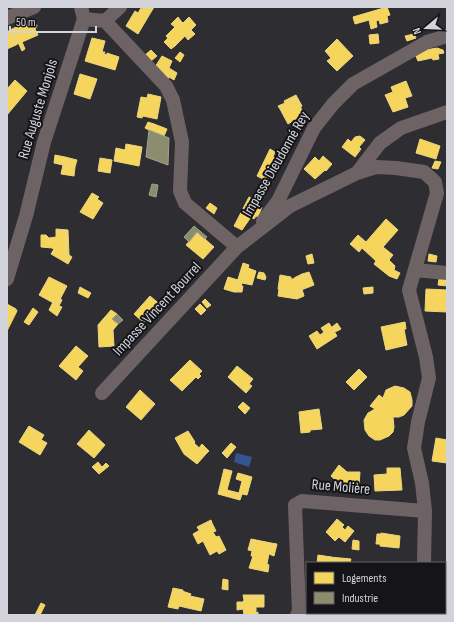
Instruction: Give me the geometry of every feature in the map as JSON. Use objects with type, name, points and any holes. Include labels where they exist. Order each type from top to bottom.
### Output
[{"type":"street","points":[[7,18],[34,7]]},
{"type":"street","points":[[105,21],[120,7]]},
{"type":"street","points":[[82,13],[105,21],[166,86],[173,100],[182,142],[180,191],[185,202],[237,247]]},
{"type":"street","name":"Rue Auguste Monjols","points":[[7,279],[26,216],[44,142],[82,13]]},
{"type":"street","name":"Impasse Dieudonné Rey","points":[[255,233],[278,201],[314,128],[333,104],[353,84],[427,42],[447,36]]},
{"type":"street","points":[[357,173],[380,143],[401,128],[447,112]]},
{"type":"street","name":"Impasse Vincent Bourrel","points":[[102,394],[237,247],[290,206],[357,173],[376,167],[424,172],[435,182],[437,193],[409,290],[426,357],[429,378],[418,422],[414,448],[422,483],[424,511],[424,562]]},
{"type":"street","points":[[415,270],[447,273]]},
{"type":"street","name":"Rue Molière","points":[[298,614],[295,505],[302,501],[424,511]]},
{"type":"water","points":[[236,453],[252,457],[249,467],[234,462]]},
{"type":"building: Logements","points":[[145,7],[154,7],[138,34],[126,26],[135,11],[138,13],[141,8],[143,9]]},
{"type":"building: Logements","points":[[387,7],[390,15],[387,16],[388,22],[380,24],[379,20],[376,21],[377,27],[371,29],[369,20],[355,24],[353,17]]},
{"type":"building: Logements","points":[[178,17],[181,21],[175,27],[171,24]]},
{"type":"building: Logements","points":[[189,17],[196,25],[175,46],[166,36],[181,21],[183,23]]},
{"type":"building: Logements","points":[[31,20],[33,24],[37,25],[35,29],[38,35],[22,42],[25,49],[22,51],[12,29]]},
{"type":"building: Logements","points":[[12,29],[19,43],[16,45],[9,31]]},
{"type":"building: Logements","points":[[191,30],[195,34],[188,40],[185,36]]},
{"type":"building: Logements","points":[[7,31],[9,31],[16,45],[7,49]]},
{"type":"building: Logements","points":[[378,34],[379,43],[370,44],[369,35]]},
{"type":"building: Logements","points":[[414,34],[416,38],[407,41],[405,36]]},
{"type":"building: Logements","points":[[92,38],[105,41],[102,52],[105,52],[104,54],[107,55],[107,53],[119,57],[115,70],[85,61]]},
{"type":"building: Logements","points":[[168,38],[175,46],[171,49],[164,42]]},
{"type":"building: Logements","points":[[337,39],[353,56],[337,71],[327,61],[331,58],[325,51]]},
{"type":"building: Logements","points":[[437,48],[443,50],[444,53],[438,54],[439,59],[433,60],[432,58],[418,61],[414,52]]},
{"type":"building: Logements","points":[[151,50],[157,56],[151,61],[145,55]]},
{"type":"building: Logements","points":[[180,52],[184,55],[180,62],[175,58]]},
{"type":"building: Logements","points":[[162,56],[172,61],[169,68],[177,73],[174,80],[169,77],[167,81],[163,76],[165,74],[158,71],[155,67]]},
{"type":"building: Logements","points":[[80,74],[97,79],[90,99],[74,94]]},
{"type":"building: Logements","points":[[15,80],[27,91],[7,115],[7,89]]},
{"type":"building: Logements","points":[[406,81],[412,96],[405,98],[408,107],[393,112],[385,95],[393,92],[391,87]]},
{"type":"building: Logements","points":[[148,94],[161,97],[157,119],[143,116],[142,118],[137,117],[141,97],[147,98]]},
{"type":"building: Logements","points":[[296,95],[302,106],[301,107],[297,100],[280,109],[278,106]]},
{"type":"building: Logements","points":[[297,100],[304,114],[288,124],[280,109]]},
{"type":"building: Logements","points":[[148,122],[154,124],[151,131],[145,128]]},
{"type":"building: Logements","points":[[154,124],[167,129],[164,136],[151,131]]},
{"type":"building: Logements","points":[[360,136],[365,140],[359,147],[361,149],[355,157],[342,147],[348,139],[351,142],[355,137]]},
{"type":"building: Logements","points":[[420,139],[440,146],[436,159],[416,153]]},
{"type":"building: Logements","points":[[126,144],[142,147],[139,166],[114,161],[116,148],[125,150]]},
{"type":"building: Logements","points":[[270,149],[275,152],[273,157],[277,159],[267,181],[257,176]]},
{"type":"building: Logements","points":[[55,155],[65,157],[63,165],[54,163]]},
{"type":"building: Logements","points":[[323,156],[332,164],[326,171],[325,170],[315,179],[304,169],[315,157],[319,161]]},
{"type":"building: Logements","points":[[65,157],[77,160],[75,167],[63,165]]},
{"type":"building: Logements","points":[[100,158],[112,160],[110,173],[98,171]]},
{"type":"building: Logements","points":[[435,161],[441,162],[438,169],[432,168]]},
{"type":"building: Logements","points":[[63,165],[75,167],[74,176],[61,174]]},
{"type":"building: Logements","points":[[92,193],[99,197],[97,199],[103,203],[93,219],[80,212]]},
{"type":"building: Logements","points":[[259,193],[264,196],[260,203],[255,201]]},
{"type":"building: Logements","points":[[249,197],[260,203],[259,205],[262,207],[258,217],[256,216],[254,219],[251,217],[242,230],[234,226]]},
{"type":"building: Logements","points":[[210,203],[217,208],[214,214],[206,208]]},
{"type":"building: Logements","points":[[386,219],[398,230],[383,247],[393,255],[389,260],[395,266],[394,270],[400,273],[397,279],[389,276],[374,264],[376,261],[362,248],[359,252],[350,244],[358,235],[366,242]]},
{"type":"building: Logements","points":[[56,229],[68,230],[69,255],[72,257],[68,264],[63,261],[67,254],[64,252],[66,249],[66,232],[56,231]]},
{"type":"building: Logements","points":[[56,231],[66,232],[66,249],[64,252],[67,254],[63,261],[51,254],[54,249],[41,247],[41,235],[46,235],[49,238],[56,237]]},
{"type":"building: Logements","points":[[197,232],[214,247],[203,259],[186,245]]},
{"type":"building: Logements","points":[[312,254],[314,263],[308,264],[306,256]]},
{"type":"building: Logements","points":[[429,254],[437,256],[436,262],[428,261]]},
{"type":"building: Logements","points":[[243,263],[249,265],[248,268],[256,271],[252,285],[242,283],[242,292],[234,292]]},
{"type":"building: Logements","points":[[259,272],[264,273],[266,277],[265,280],[257,278]]},
{"type":"building: Logements","points":[[309,272],[311,277],[306,279],[304,278],[302,274]]},
{"type":"building: Logements","points":[[302,274],[306,279],[311,277],[314,285],[296,292],[278,289],[280,275],[294,279]]},
{"type":"building: Logements","points":[[49,277],[67,286],[57,305],[39,295]]},
{"type":"building: Logements","points":[[228,277],[238,280],[234,292],[224,289]]},
{"type":"building: Logements","points":[[439,279],[447,279],[447,286],[438,285]]},
{"type":"building: Logements","points":[[80,287],[91,293],[88,298],[78,293]]},
{"type":"building: Logements","points":[[373,287],[373,293],[364,294],[363,288]]},
{"type":"building: Logements","points":[[279,289],[296,292],[302,289],[304,296],[297,299],[278,296]]},
{"type":"building: Logements","points":[[426,289],[447,290],[447,312],[425,311]]},
{"type":"building: Logements","points":[[150,296],[163,307],[159,312],[157,310],[144,323],[134,314]]},
{"type":"building: Logements","points":[[60,298],[62,300],[59,306],[62,307],[57,316],[49,310],[53,302],[57,305]]},
{"type":"building: Logements","points":[[205,299],[211,305],[207,308],[202,302]]},
{"type":"building: Logements","points":[[7,304],[17,311],[7,331]]},
{"type":"building: Logements","points":[[200,304],[206,310],[201,315],[195,309]]},
{"type":"building: Logements","points":[[33,308],[38,312],[29,325],[24,322]]},
{"type":"building: Logements","points":[[111,310],[117,314],[112,319],[118,324],[113,330],[114,346],[99,347],[98,325]]},
{"type":"building: Logements","points":[[405,322],[406,329],[404,329],[407,345],[386,350],[381,327]]},
{"type":"building: Logements","points":[[329,323],[337,336],[317,349],[309,336],[317,331],[320,335],[324,332],[321,328]]},
{"type":"building: Logements","points":[[337,323],[341,329],[335,332],[332,327]]},
{"type":"building: Logements","points":[[76,346],[88,356],[78,367],[83,371],[76,380],[59,366]]},
{"type":"building: Logements","points":[[190,360],[202,371],[199,374],[201,376],[198,379],[196,377],[182,391],[170,380]]},
{"type":"building: Logements","points":[[237,366],[253,379],[249,384],[252,386],[246,393],[228,377]]},
{"type":"building: Logements","points":[[359,369],[367,377],[354,390],[346,382]]},
{"type":"building: Logements","points":[[395,386],[404,388],[410,392],[412,406],[404,415],[393,417],[393,432],[389,436],[380,440],[375,440],[369,436],[365,430],[364,420],[368,413],[375,409],[370,406],[379,395],[383,398],[386,390]]},
{"type":"building: Logements","points":[[140,390],[155,404],[141,420],[126,407]]},
{"type":"building: Logements","points":[[243,402],[250,408],[245,414],[238,407]]},
{"type":"building: Logements","points":[[319,409],[322,429],[310,430],[310,432],[301,433],[299,412]]},
{"type":"building: Logements","points":[[29,426],[44,435],[41,440],[36,437],[37,435],[27,429]]},
{"type":"building: Logements","points":[[27,429],[37,435],[36,437],[47,443],[40,455],[19,442]]},
{"type":"building: Logements","points":[[89,430],[105,445],[94,458],[77,444]]},
{"type":"building: Logements","points":[[188,431],[195,442],[194,443],[206,454],[197,464],[184,454],[175,438]]},
{"type":"building: Logements","points":[[436,438],[447,440],[447,463],[432,461]]},
{"type":"building: Logements","points":[[231,443],[236,447],[227,458],[222,453]]},
{"type":"building: Logements","points":[[202,444],[209,451],[206,454],[199,448]]},
{"type":"building: Logements","points":[[98,462],[102,467],[106,463],[109,466],[99,474],[92,467]]},
{"type":"building: Logements","points":[[339,465],[347,472],[360,472],[359,486],[347,485],[347,483],[341,485],[331,476]]},
{"type":"building: Logements","points":[[387,468],[400,468],[402,490],[375,491],[374,475],[387,474]]},
{"type":"building: Logements","points":[[224,469],[232,471],[227,490],[239,493],[242,481],[236,479],[238,473],[252,477],[247,495],[242,494],[240,500],[218,494]]},
{"type":"building: Logements","points":[[337,519],[344,525],[342,527],[345,530],[348,526],[354,531],[345,542],[339,537],[335,541],[326,532]]},
{"type":"building: Logements","points":[[211,520],[212,523],[199,530],[197,527]]},
{"type":"building: Logements","points":[[212,523],[216,531],[213,532],[216,537],[219,536],[226,550],[219,554],[217,551],[210,555],[203,541],[198,544],[193,534]]},
{"type":"building: Logements","points":[[381,533],[400,536],[399,548],[380,546],[380,544],[376,544],[377,534]]},
{"type":"building: Logements","points":[[251,539],[256,540],[254,551],[248,550]]},
{"type":"building: Logements","points":[[256,540],[271,543],[267,564],[269,565],[268,572],[249,568],[253,556],[251,556],[252,551],[254,551]]},
{"type":"building: Logements","points":[[353,540],[359,541],[359,550],[352,549]]},
{"type":"building: Logements","points":[[271,543],[277,544],[274,556],[269,554]]},
{"type":"building: Logements","points":[[318,555],[331,557],[331,559],[335,560],[335,562],[317,562]]},
{"type":"building: Logements","points":[[331,557],[351,559],[350,562],[335,562],[335,560],[331,559]]},
{"type":"building: Logements","points":[[223,579],[228,580],[228,590],[222,589]]},
{"type":"building: Logements","points":[[173,588],[183,590],[182,594],[172,592]]},
{"type":"building: Logements","points":[[182,591],[191,594],[190,596],[204,599],[201,611],[179,606],[178,609],[168,607],[172,592],[182,594]]},
{"type":"building: Logements","points":[[446,591],[447,591],[446,612]]},
{"type":"building: Logements","points":[[243,595],[264,595],[264,597],[255,597],[255,600],[244,600]]},
{"type":"building: Logements","points":[[255,597],[264,597],[264,607],[256,607],[256,613],[258,612],[258,615],[244,615],[243,609],[237,610],[237,602],[243,602],[244,600],[255,600]]},
{"type":"building: Logements","points":[[41,603],[45,605],[40,615],[35,615]]},
{"type":"building: Logements","points":[[368,614],[398,614],[398,615]]},
{"type":"building: Industrie","points":[[149,130],[169,138],[168,165],[146,157]]},
{"type":"building: Industrie","points":[[152,184],[158,185],[156,197],[149,195]]},
{"type":"building: Industrie","points":[[194,226],[207,237],[205,239],[197,232],[189,242],[184,237]]},
{"type":"building: Industrie","points":[[117,314],[123,320],[118,324],[112,319]]}]
